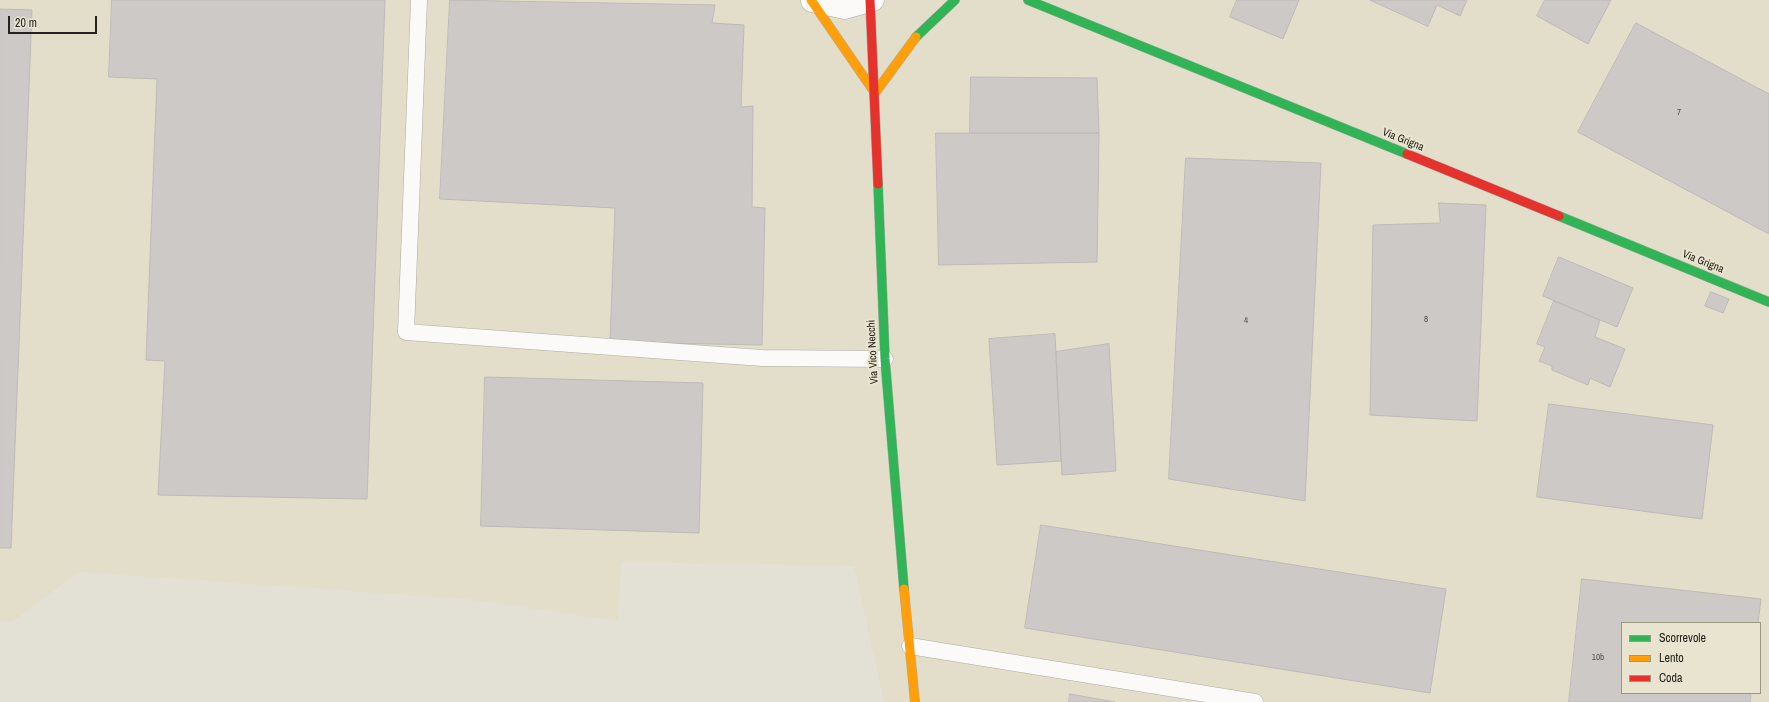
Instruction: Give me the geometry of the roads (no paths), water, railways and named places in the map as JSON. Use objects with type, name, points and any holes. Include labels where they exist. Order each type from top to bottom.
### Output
[{"type":"street","points":[[811,1],[875,93],[916,37],[955,0]]},
{"type":"street","name":"Via Grigna","points":[[1028,0],[1769,302]]},
{"type":"street","points":[[811,1],[845,8],[871,1]]},
{"type":"street","name":"Via Vico Necchi","points":[[871,1],[885,358],[895,491],[915,702]]},
{"type":"lane","points":[[419,0],[406,332],[762,358],[885,358]]},
{"type":"lane","points":[[910,646],[1254,702]]}]
